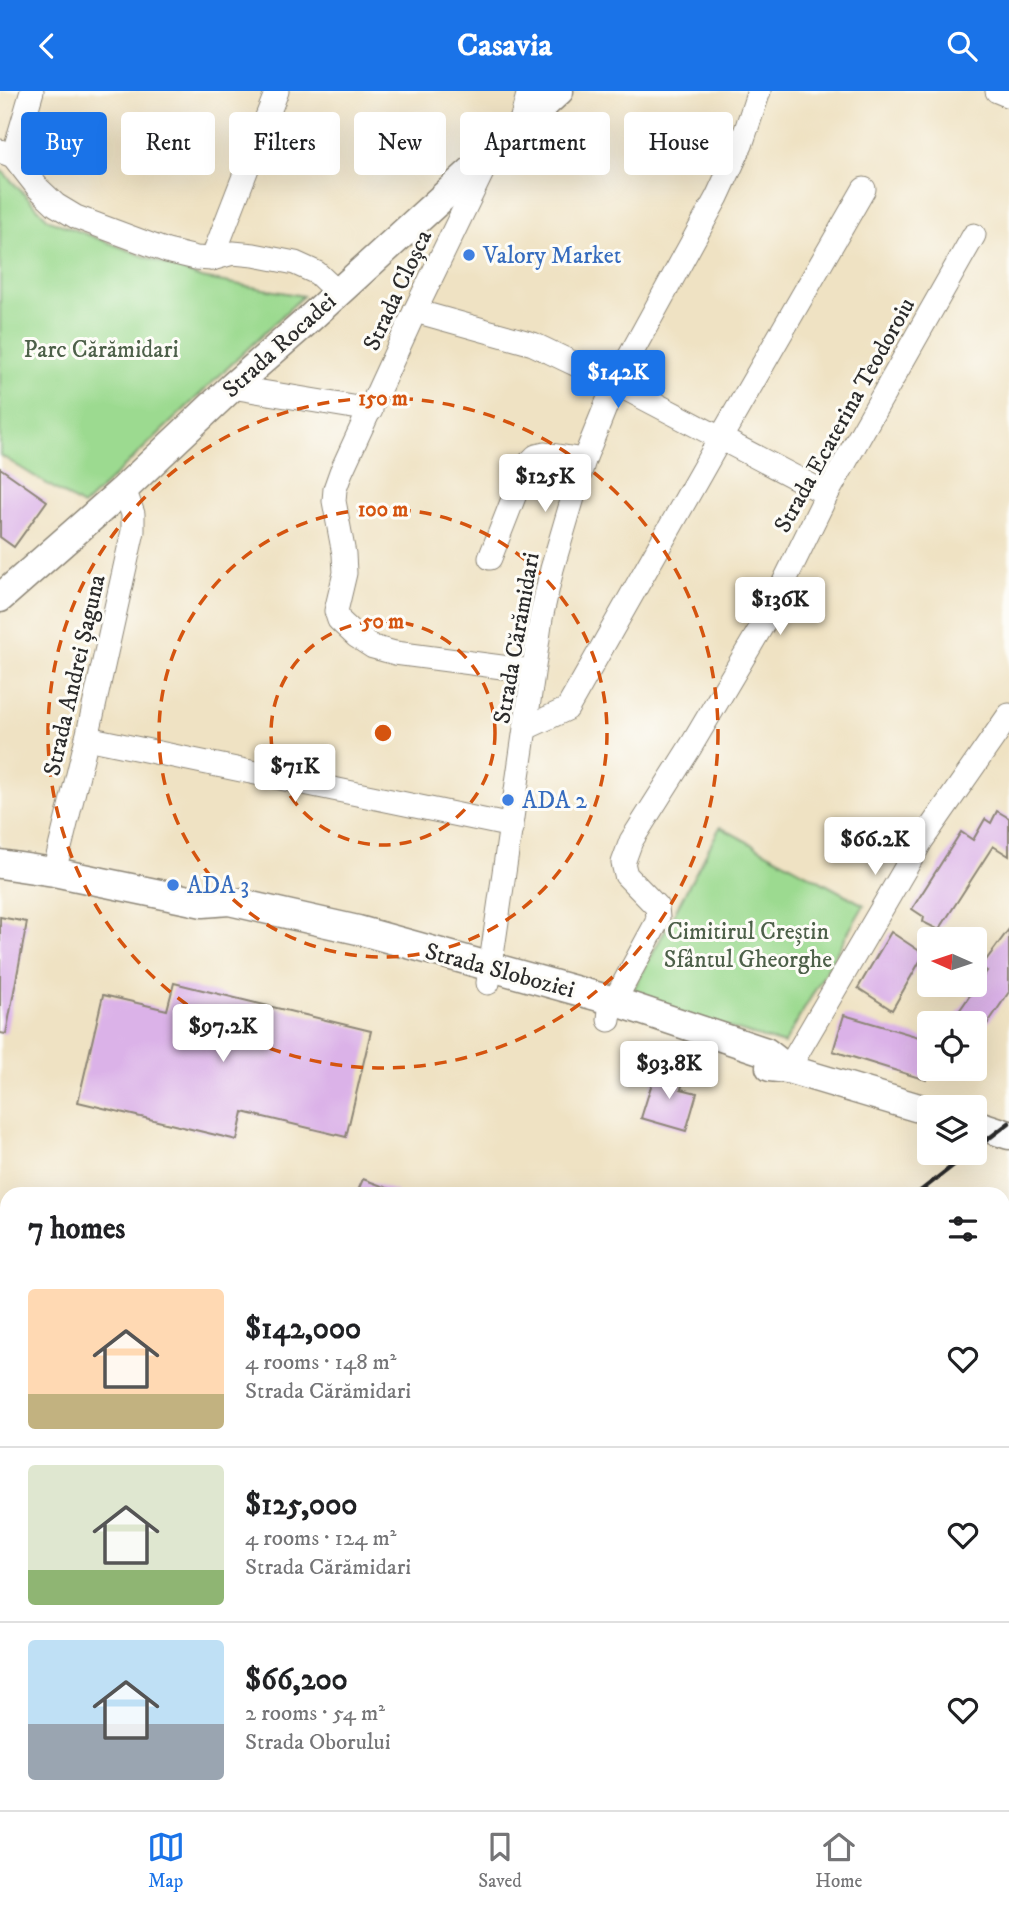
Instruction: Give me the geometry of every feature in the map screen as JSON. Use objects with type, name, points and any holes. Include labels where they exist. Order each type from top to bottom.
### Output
[{"type":"main road","name":"Strada Rocadei","points":[[535,112],[559,91]]},
{"type":"main road","name":"Strada Rocadei","points":[[0,598],[124,489],[232,387],[466,175]]},
{"type":"main road","name":"Strada Sloboziei","points":[[0,864],[54,872],[202,903],[229,901],[358,930],[490,975],[611,1011],[766,1052],[788,1069],[917,1107]]},
{"type":"main road","points":[[987,1128],[1009,1135]]},
{"type":"street","points":[[32,91],[7,153],[56,205],[76,217],[167,251],[196,258],[212,259],[233,253],[295,263],[317,273],[337,292]]},
{"type":"street","points":[[212,259],[277,91]]},
{"type":"street","points":[[523,112],[529,91]]},
{"type":"street","name":"Strada Cărămidari","points":[[490,975],[532,671],[552,569],[584,460],[615,383],[717,197],[741,145],[759,91]]},
{"type":"street","points":[[997,91],[1009,96]]},
{"type":"street","name":"Strada Cloșca","points":[[481,175],[415,311],[335,489],[334,501],[345,573],[336,611],[339,621],[373,647],[395,653],[532,671]]},
{"type":"street","points":[[526,728],[567,709],[864,190]]},
{"type":"street","name":"Strada Ecaterina Teodoroiu","points":[[611,1011],[658,918],[657,907],[626,875],[623,863],[631,841],[691,747],[766,619],[827,494],[974,235]]},
{"type":"street","points":[[415,311],[533,344],[615,383],[827,494]]},
{"type":"street","points":[[232,387],[371,410]]},
{"type":"street","points":[[490,558],[526,466],[536,456],[545,454],[584,460]]},
{"type":"street","name":"Strada Andrei Șaguna","points":[[54,872],[133,531],[133,514],[124,489]]},
{"type":"street","points":[[788,1069],[922,840],[1009,715]]},
{"type":"street","points":[[87,738],[512,826]]},
{"type":"green space","name":"Parc Cărămidari","points":[[0,169],[49,220],[201,278],[303,296],[83,506],[0,455]]},
{"type":"green space","name":"Cimitirul Creștin Sfântul Gheorghe","points":[[720,827],[864,905],[784,1044],[629,998]]},
{"type":"building","points":[[0,468],[47,501],[14,547],[0,537]]},
{"type":"building","points":[[997,811],[1009,818],[1009,856],[993,846],[941,927],[933,927],[923,922],[924,917],[912,909],[961,832],[973,840],[985,819],[991,823]]},
{"type":"building","points":[[0,917],[27,922],[6,1034],[0,1033]]},
{"type":"building","points":[[1009,929],[1009,992],[987,1024],[987,1011],[959,1011],[969,997],[987,997],[987,959]]},
{"type":"building","points":[[891,932],[917,949],[917,966],[892,1010],[858,988]]},
{"type":"building","points":[[174,983],[371,1031],[346,1137],[243,1112],[237,1140],[78,1102],[103,995],[167,1010]]},
{"type":"building","points":[[844,1015],[917,1036],[917,1077],[833,1051]]},
{"type":"building","points":[[657,1067],[685,1076],[681,1089],[697,1093],[686,1131],[641,1118]]},
{"type":"building","points":[[363,1179],[385,1187],[360,1187]]},
{"type":"railway","points":[[987,1140],[1009,1123]]},
{"type":"railway","points":[[926,1187],[954,1165]]},
{"type":"place","name":"Valory Market","points":[[469,255]]},
{"type":"place","name":"ADA 2","points":[[508,800]]},
{"type":"place","name":"ADA 3","points":[[173,885]]}]
